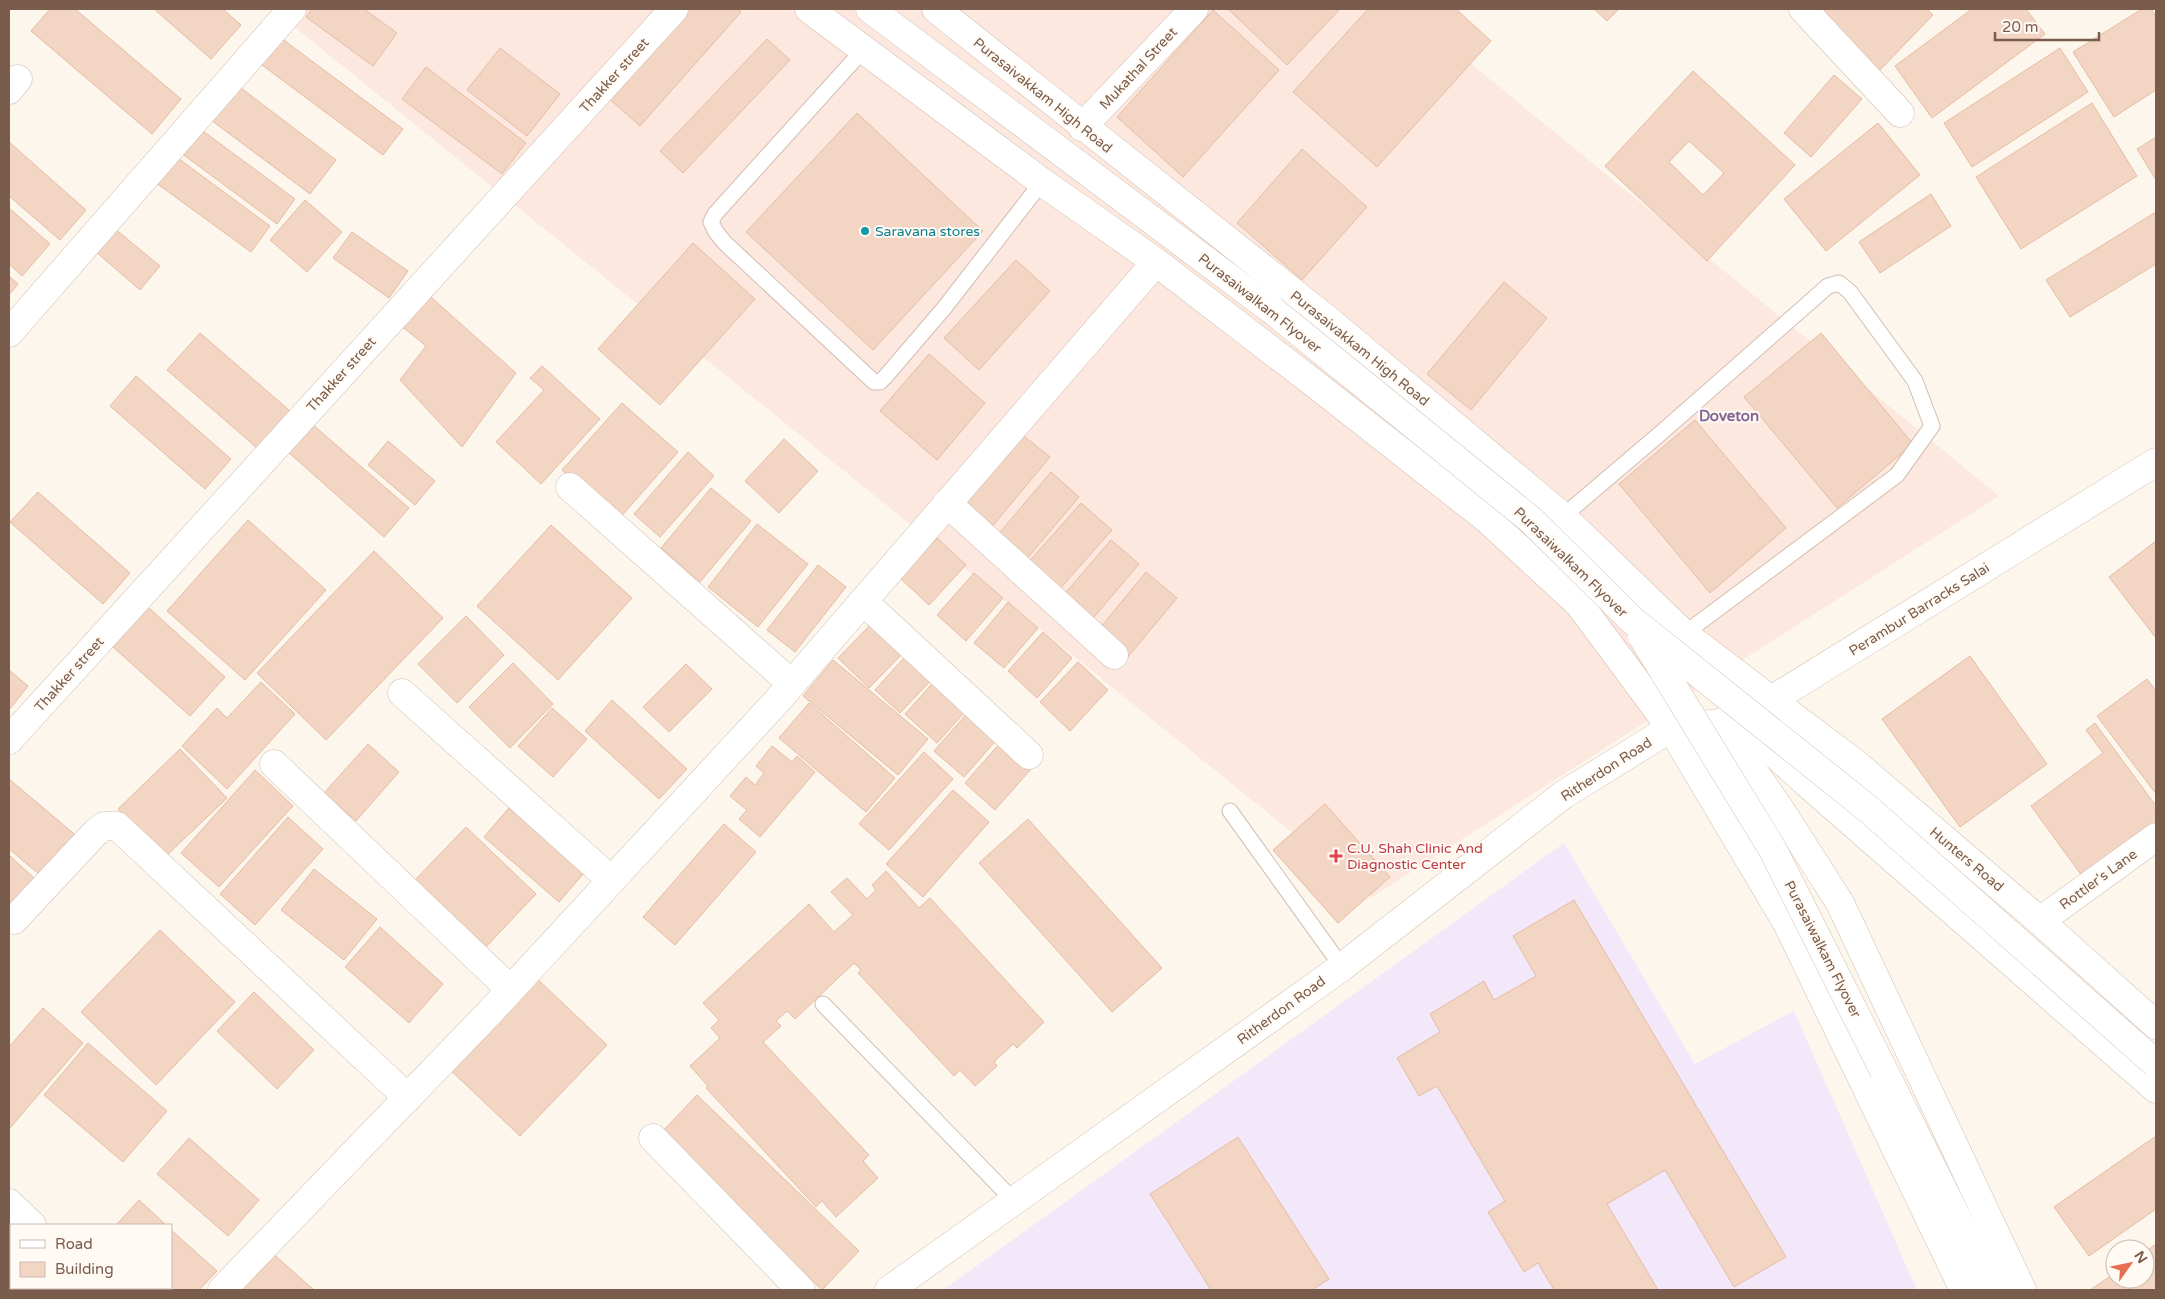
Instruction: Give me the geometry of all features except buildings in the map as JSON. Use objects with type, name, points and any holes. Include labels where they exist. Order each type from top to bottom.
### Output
[{"type":"street","points":[[9,333],[292,9]]},
{"type":"street","name":"Thakker street","points":[[9,740],[674,9]]},
{"type":"street","points":[[809,9],[1042,182],[1156,262],[1487,519],[1579,604],[1671,728],[1787,923],[1964,1290]]},
{"type":"street","name":"Purasaiwalkam Flyover","points":[[870,9],[1272,310],[1531,520],[1632,620],[1867,808],[2156,1064]]},
{"type":"street","name":"Purasaivakkam High Road","points":[[936,9],[1082,127],[1328,320],[1561,515],[1684,634],[1773,699]]},
{"type":"street","name":"Mukathal Street","points":[[1082,127],[1194,9]]},
{"type":"street","points":[[1803,9],[1900,114]]},
{"type":"street","points":[[222,1290],[408,1098],[792,684],[1156,262]]},
{"type":"street","name":"Perambur Barracks Salai","points":[[1671,728],[1727,720],[1773,699],[2156,462]]},
{"type":"street","points":[[570,487],[792,684]]},
{"type":"street","points":[[947,503],[1114,655]]},
{"type":"street","points":[[863,601],[1029,755]]},
{"type":"street","name":"Purasaiwalkam Flyover","points":[[1632,620],[1773,850],[1993,1290]]},
{"type":"street","points":[[402,693],[610,879]]},
{"type":"street","name":"Hunters Road","points":[[1773,699],[1855,763],[2040,921],[2156,1025]]},
{"type":"street","points":[[1727,720],[1811,787],[2156,1088]]},
{"type":"street","points":[[1727,720],[1780,809],[1840,902],[2022,1290]]},
{"type":"street","name":"Ritherdon Road","points":[[889,1290],[1342,967],[1563,795],[1671,728]]},
{"type":"street","points":[[1780,809],[1811,787],[1855,763]]},
{"type":"street","points":[[274,764],[510,989]]},
{"type":"street","points":[[14,920],[96,832],[104,826],[116,826],[408,1098]]},
{"type":"street","name":"Rottler's Lane","points":[[2040,921],[2156,837]]},
{"type":"street","points":[[1787,923],[1840,902]]},
{"type":"street","points":[[653,1138],[801,1290]]},
{"type":"street","points":[[9,1203],[31,1224]]},
{"type":"lane","points":[[864,49],[715,214],[711,222],[716,232],[725,242],[874,382],[880,382],[886,376],[945,307],[1042,182]]},
{"type":"lane","points":[[1561,515],[1568,512],[1662,432],[1828,286],[1839,283],[1850,292],[1915,380],[1932,426],[1897,475],[1684,634]]},
{"type":"lane","points":[[1230,811],[1342,967]]},
{"type":"lane","points":[[823,1004],[1014,1201]]},
{"type":"shaded area","points":[[272,9],[1404,9],[1999,496],[1372,897]]},
{"type":"shaded area","points":[[1564,843],[1695,1064],[1794,1011],[1917,1290],[943,1290]]},
{"type":"place","name":"Saravana stores","points":[[865,231]]},
{"type":"place","name":"C.U. Shah Clinic And Diagnostic Center","points":[[1336,856]]},
{"type":"district","name":"Doveton","points":[[1729,416]]}]
